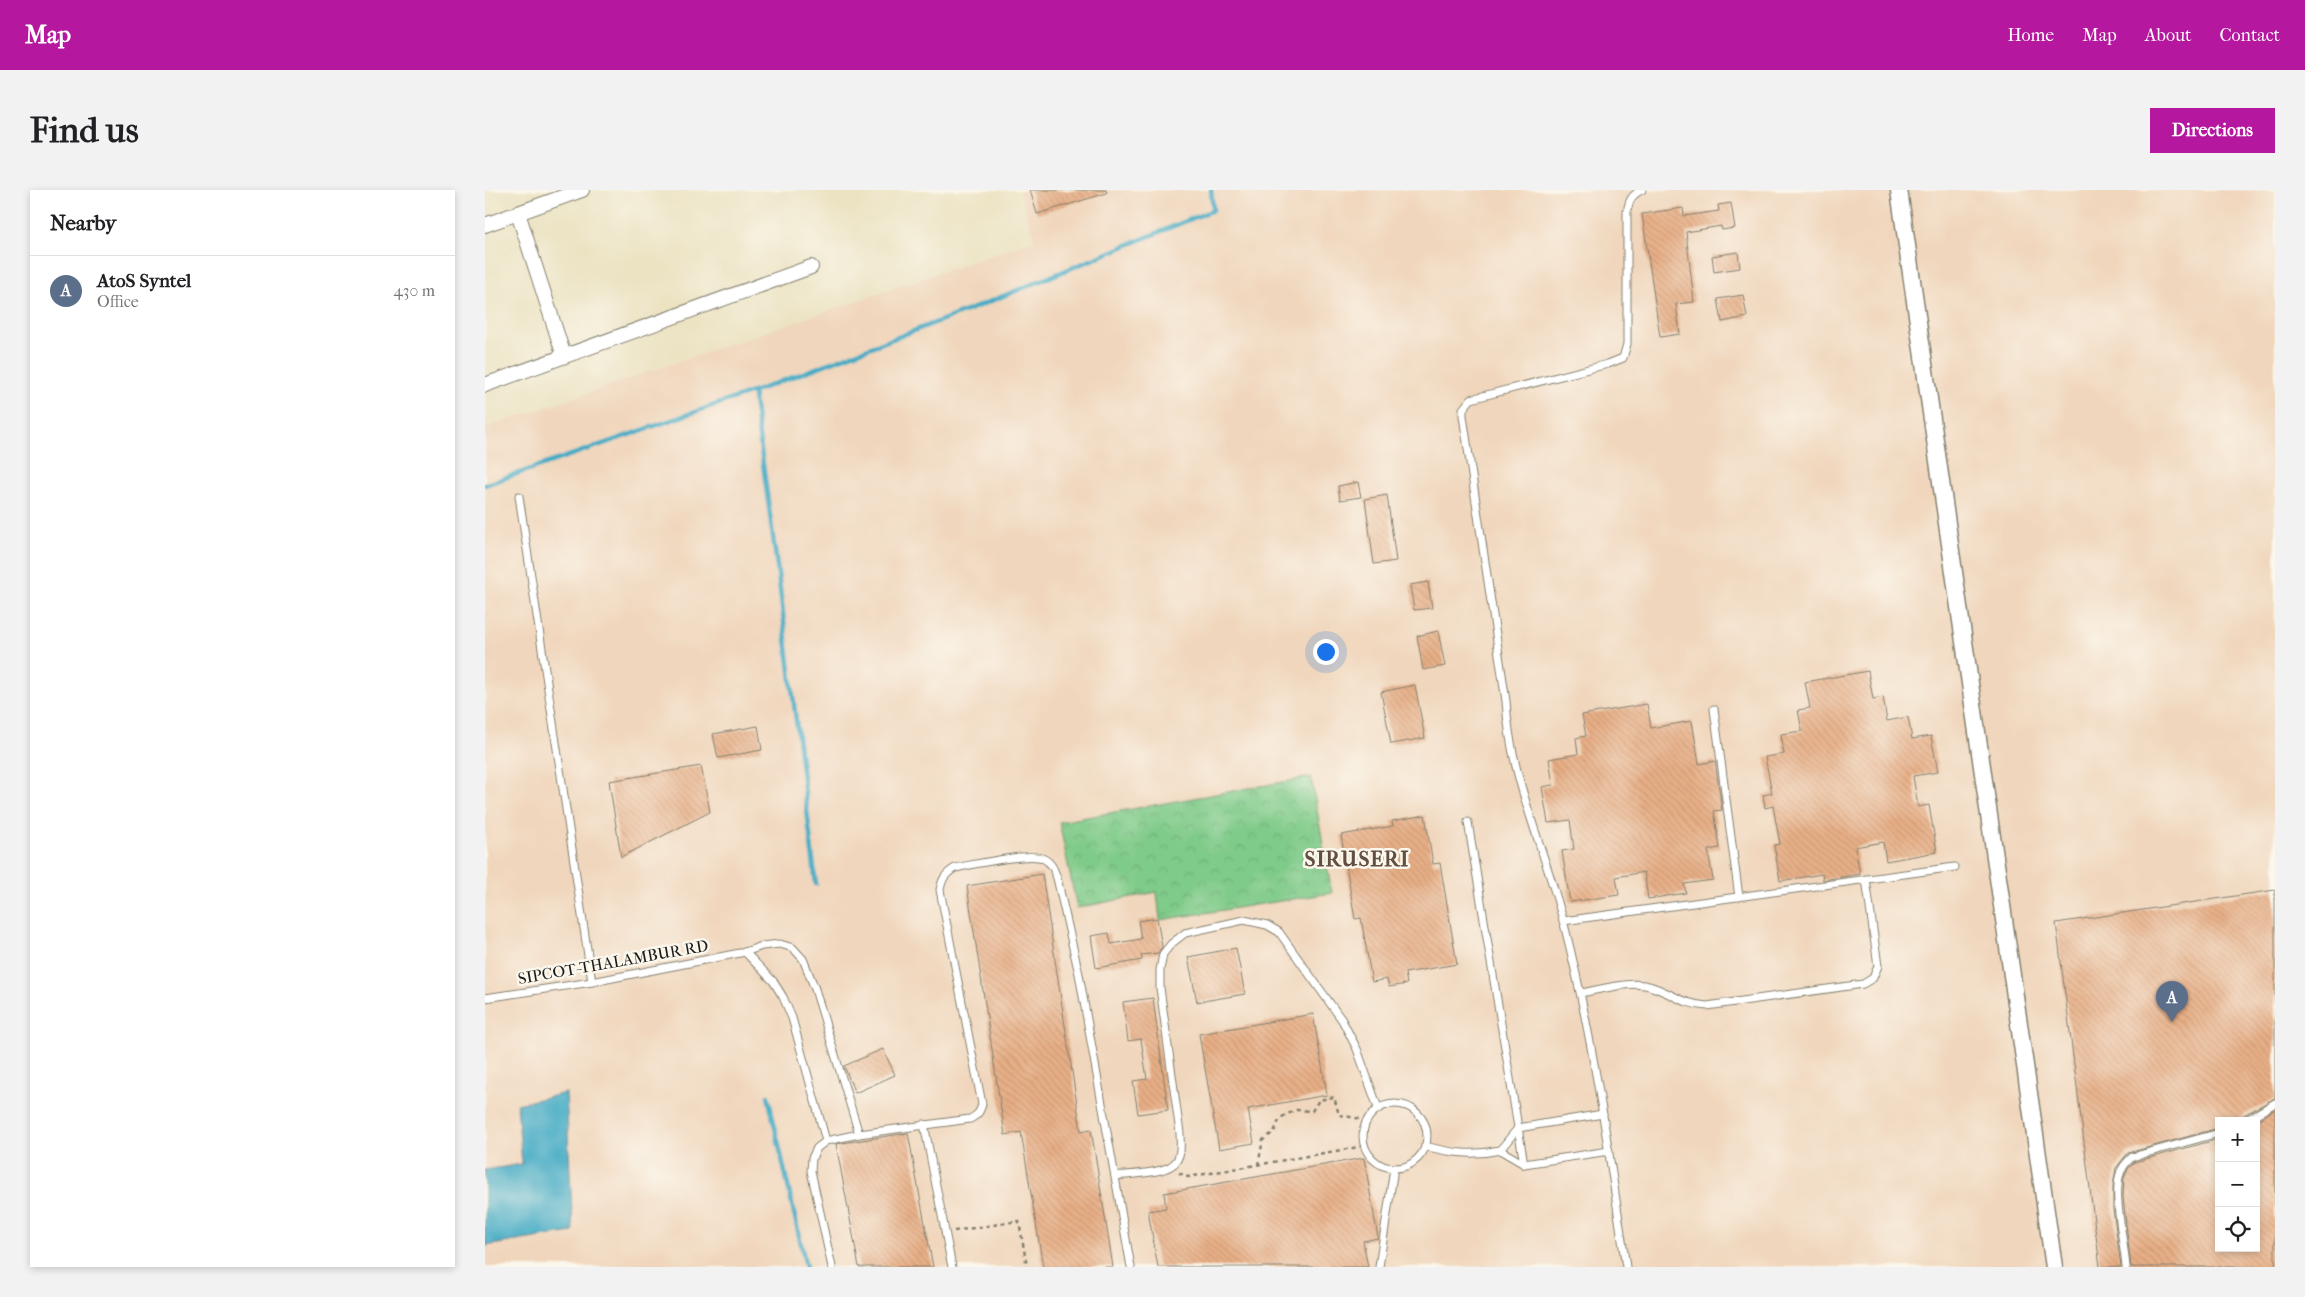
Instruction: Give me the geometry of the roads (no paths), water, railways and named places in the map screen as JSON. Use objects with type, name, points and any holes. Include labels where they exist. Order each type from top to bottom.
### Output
[{"type":"street","points":[[485,225],[582,190]]},
{"type":"street","points":[[1899,190],[2054,1267]]},
{"type":"street","points":[[518,213],[564,356]]},
{"type":"street","points":[[485,385],[811,267]]},
{"type":"lane","points":[[1626,1267],[1603,1114],[1581,993],[1563,921],[1513,754],[1465,438],[1463,409],[1471,399],[1608,364],[1623,358],[1627,344],[1627,212],[1629,200],[1634,194],[1642,190]]},
{"type":"lane","points":[[519,496],[592,982]]},
{"type":"lane","points":[[1714,709],[1739,896]]},
{"type":"lane","points":[[1468,822],[1524,1164]]},
{"type":"lane","points":[[832,1267],[811,1171],[812,1158],[817,1148],[826,1142],[859,1134],[971,1119],[977,1116],[982,1104],[940,890],[942,880],[947,872],[955,868],[1029,856],[1043,857],[1052,864],[1057,878],[1079,974],[1131,1267]]},
{"type":"lane","points":[[1563,921],[1955,867]]},
{"type":"lane","points":[[1581,993],[1641,984],[1655,987],[1692,1006],[1707,1006],[1863,984],[1873,978],[1878,966],[1866,879]]},
{"type":"lane","points":[[1115,1176],[1169,1169],[1177,1161],[1180,1150],[1180,1133],[1160,970],[1163,954],[1171,944],[1185,933],[1243,920],[1267,925],[1279,932],[1342,1020],[1357,1049],[1378,1108]]},
{"type":"lane","name":"SIPCOT-THALAMBUR RD","points":[[485,998],[592,982],[745,952],[762,946],[779,944],[793,948],[803,959],[815,989],[859,1134]]},
{"type":"lane","points":[[745,952],[773,982],[783,997],[792,1018],[826,1142]]},
{"type":"lane","points":[[2252,1117],[2275,1103]]},
{"type":"lane","points":[[1398,1104],[1417,1112],[1423,1121],[1427,1131],[1425,1146],[1416,1160],[1407,1166],[1394,1168],[1377,1163],[1364,1146],[1363,1135],[1367,1120],[1378,1108],[1398,1104]]},
{"type":"lane","points":[[1500,1150],[1518,1128],[1603,1114]]},
{"type":"lane","points":[[924,1124],[951,1267]]},
{"type":"lane","points":[[2127,1267],[2118,1192],[2119,1176],[2125,1164],[2132,1157],[2215,1134]]},
{"type":"lane","points":[[1425,1146],[1467,1155],[1500,1150],[1524,1164],[1609,1151]]},
{"type":"lane","points":[[1379,1267],[1394,1168]]},
{"type":"water","points":[[566,1093],[573,1232],[485,1246],[485,1170],[522,1164],[517,1104]]},
{"type":"waterway","points":[[816,884],[778,573],[753,392],[974,308],[1213,210],[1211,190]]},
{"type":"waterway","points":[[485,485],[755,391]]},
{"type":"waterway","points":[[768,1096],[806,1267]]},
{"type":"place","name":"AtoS Syntel","points":[[2172,1022]]},
{"type":"district","name":"SIRUSERI","points":[[1357,859]]}]
